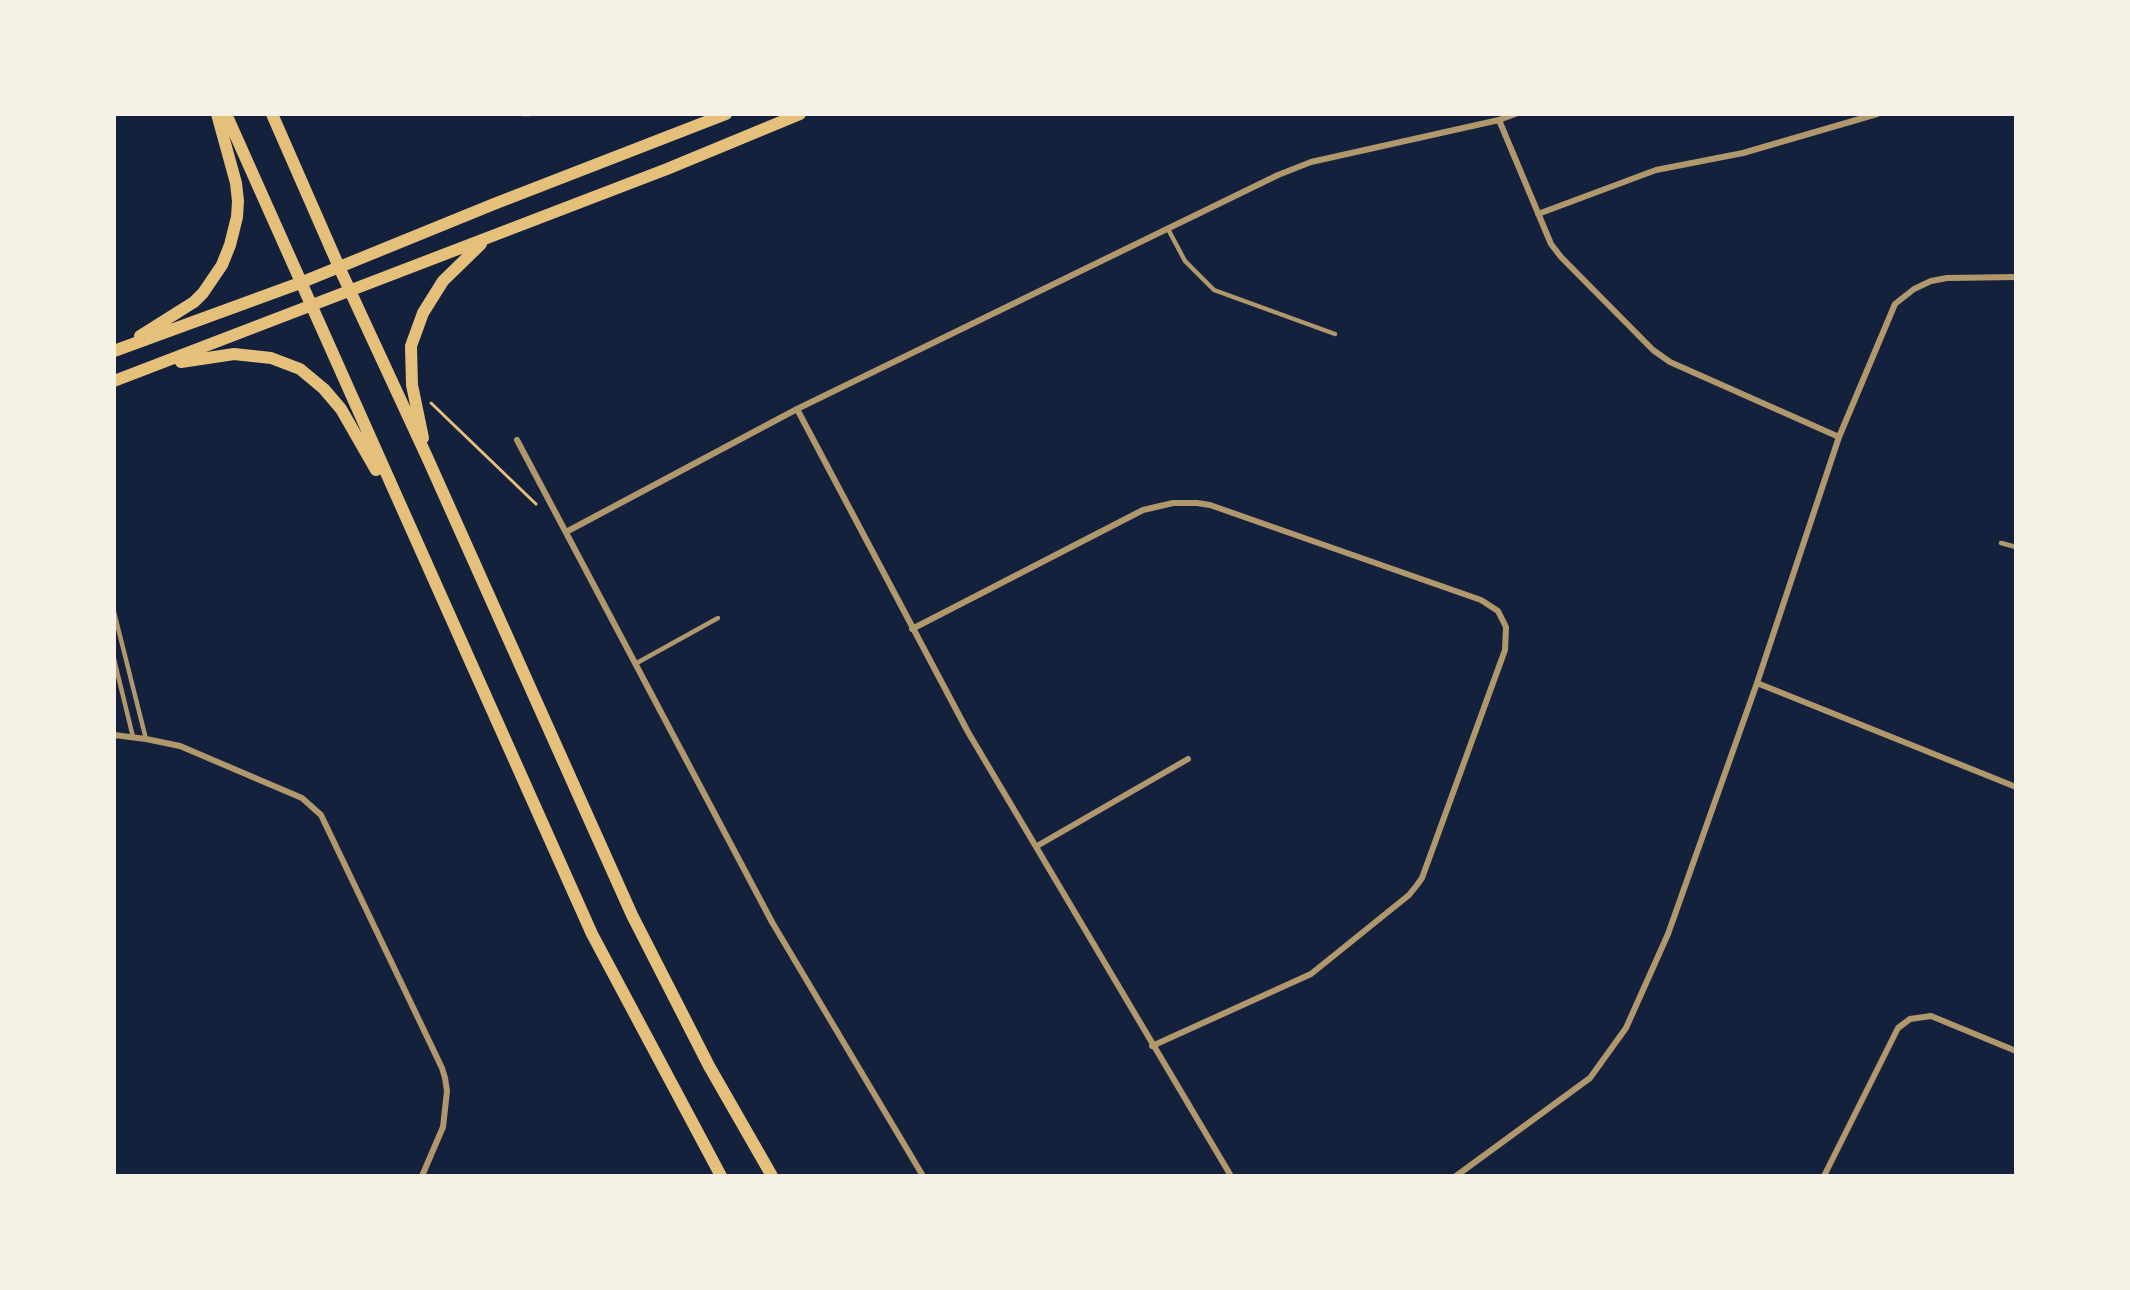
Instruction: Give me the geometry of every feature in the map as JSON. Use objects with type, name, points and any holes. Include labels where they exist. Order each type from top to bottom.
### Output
[{"type":"main road","points":[[118,350],[194,302],[222,265],[230,245],[237,217],[238,201],[236,183],[217,114]]},
{"type":"main road","points":[[226,114],[592,933],[721,1176]]},
{"type":"main road","points":[[272,114],[632,915],[709,1066],[772,1176]]},
{"type":"main road","points":[[118,350],[300,283],[494,204],[726,114]]},
{"type":"main road","points":[[114,381],[667,169],[800,114]]},
{"type":"main road","points":[[427,457],[412,385],[411,346],[423,313],[443,280],[486,239]]},
{"type":"main road","points":[[140,372],[192,360],[234,354],[272,358],[300,369],[324,389],[341,409],[410,528]]},
{"type":"street","points":[[566,532],[797,410],[1278,175],[1311,162],[1499,120],[1515,114]]},
{"type":"street","points":[[1538,214],[1656,170],[1743,153],[1878,114]]},
{"type":"street","points":[[1499,120],[1551,244],[1561,257],[1653,350],[1670,362],[1839,437]]},
{"type":"street","points":[[1456,1176],[1590,1078],[1626,1028],[1668,934],[1757,683],[1839,437],[1895,304],[1914,289],[1931,281],[1947,278],[2016,277]]},
{"type":"street","points":[[797,410],[968,732],[1231,1176]]},
{"type":"street","points":[[517,440],[772,922],[923,1176]]},
{"type":"street","points":[[912,629],[1143,510],[1173,503],[1210,505],[1481,600],[1498,610],[1506,627],[1504,650],[1422,878],[1417,885],[1400,902],[1311,974],[1152,1046]]},
{"type":"street","points":[[1757,683],[2016,787]]},
{"type":"street","points":[[114,735],[180,746],[302,798],[321,814],[445,1078],[447,1091],[443,1127],[422,1176]]},
{"type":"street","points":[[1037,846],[1188,759]]},
{"type":"street","points":[[1824,1176],[1898,1028],[1910,1019],[1931,1016],[2016,1051]]},
{"type":"lane","points":[[523,114],[530,114]]},
{"type":"lane","points":[[1168,229],[1185,261],[1214,290],[1335,334]]},
{"type":"lane","points":[[2001,543],[2016,547]]},
{"type":"lane","points":[[114,612],[146,739]]},
{"type":"lane","points":[[635,664],[718,618]]},
{"type":"lane","points":[[114,659],[133,737]]},
{"type":"path","points":[[412,385],[540,508]]}]
